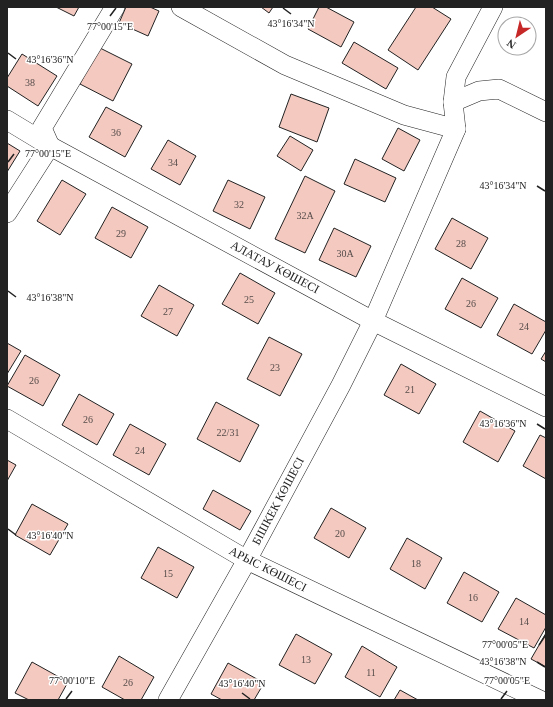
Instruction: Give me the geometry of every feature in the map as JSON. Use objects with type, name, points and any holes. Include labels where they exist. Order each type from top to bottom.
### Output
[{"type":"street","points":[[7,213],[50,146],[42,128],[115,7]]},
{"type":"street","points":[[181,7],[285,65],[404,115],[456,129],[453,102],[456,77],[492,7]]},
{"type":"street","points":[[453,102],[479,91],[499,89],[546,112]]},
{"type":"street","name":"АЛАТАУ КӨШЕСІ","points":[[7,120],[50,146],[373,321],[546,408]]},
{"type":"street","name":"БІШКЕК КӨШЕСІ","points":[[168,700],[247,560],[341,385],[373,321],[456,129]]},
{"type":"street","name":"АРЫС КӨШЕСІ","points":[[7,419],[247,560],[540,700]]},
{"type":"building","points":[[56,7],[79,7],[74,16]]},
{"type":"building","points":[[126,7],[150,7],[159,11],[148,36],[119,23]]},
{"type":"building","points":[[261,7],[273,7],[269,13]]},
{"type":"building","points":[[319,7],[326,7],[354,22],[341,47],[308,29]]},
{"type":"building","points":[[416,7],[432,7],[451,19],[418,70],[388,50]]},
{"type":"building","points":[[354,42],[398,68],[386,89],[342,63]]},
{"type":"building","points":[[98,47],[132,64],[113,101],[80,84]]},
{"type":"building","points":[[22,54],[57,76],[38,106],[7,86],[7,78]]},
{"type":"building","points":[[291,94],[329,108],[317,142],[279,127]]},
{"type":"building","points":[[106,107],[142,126],[125,157],[89,137]]},
{"type":"building","points":[[398,128],[420,140],[404,171],[382,159]]},
{"type":"building","points":[[290,136],[313,150],[301,171],[277,156]]},
{"type":"building","points":[[168,140],[196,156],[180,185],[151,169]]},
{"type":"building","points":[[7,143],[20,151],[7,172]]},
{"type":"building","points":[[355,159],[396,178],[385,202],[344,184]]},
{"type":"building","points":[[305,176],[335,191],[305,253],[275,239]]},
{"type":"building","points":[[62,180],[86,194],[60,235],[37,221]]},
{"type":"building","points":[[228,180],[265,197],[250,229],[213,211]]},
{"type":"building","points":[[112,207],[148,227],[131,258],[95,238]]},
{"type":"building","points":[[452,218],[488,238],[471,269],[435,249]]},
{"type":"building","points":[[334,228],[371,246],[356,277],[319,260]]},
{"type":"building","points":[[240,273],[275,293],[258,324],[222,304]]},
{"type":"building","points":[[462,278],[498,298],[481,328],[445,309]]},
{"type":"building","points":[[159,285],[194,305],[177,336],[141,316]]},
{"type":"building","points":[[514,304],[546,322],[546,330],[532,354],[497,335]]},
{"type":"building","points":[[269,337],[302,354],[280,396],[247,379]]},
{"type":"building","points":[[7,343],[21,351],[7,374]]},
{"type":"building","points":[[546,351],[546,362],[541,359]]},
{"type":"building","points":[[25,355],[60,375],[43,406],[7,386]]},
{"type":"building","points":[[401,364],[436,384],[419,414],[384,395]]},
{"type":"building","points":[[79,394],[114,414],[97,445],[62,425]]},
{"type":"building","points":[[216,402],[259,425],[240,462],[197,439]]},
{"type":"building","points":[[480,411],[515,431],[498,462],[463,442]]},
{"type":"building","points":[[130,424],[166,444],[149,475],[113,455]]},
{"type":"building","points":[[540,435],[546,438],[546,479],[523,466]]},
{"type":"building","points":[[7,460],[16,465],[7,481]]},
{"type":"building","points":[[213,490],[251,511],[240,530],[203,509]]},
{"type":"building","points":[[32,504],[68,524],[50,555],[15,535]]},
{"type":"building","points":[[331,508],[366,528],[349,558],[314,538]]},
{"type":"building","points":[[407,538],[442,558],[425,589],[390,569]]},
{"type":"building","points":[[158,547],[194,567],[177,598],[141,578]]},
{"type":"building","points":[[464,572],[499,592],[482,622],[447,603]]},
{"type":"building","points":[[516,598],[546,615],[546,627],[534,648],[498,629]]},
{"type":"building","points":[[546,633],[546,667],[531,659]]},
{"type":"building","points":[[296,634],[332,654],[315,684],[279,665]]},
{"type":"building","points":[[362,646],[397,667],[380,697],[345,677]]},
{"type":"building","points":[[119,656],[154,677],[141,700],[125,700],[102,687]]},
{"type":"building","points":[[32,662],[68,682],[58,700],[29,700],[15,693]]},
{"type":"building","points":[[228,663],[264,683],[254,700],[222,700],[211,694]]},
{"type":"building","points":[[400,690],[418,700],[394,700]]}]
